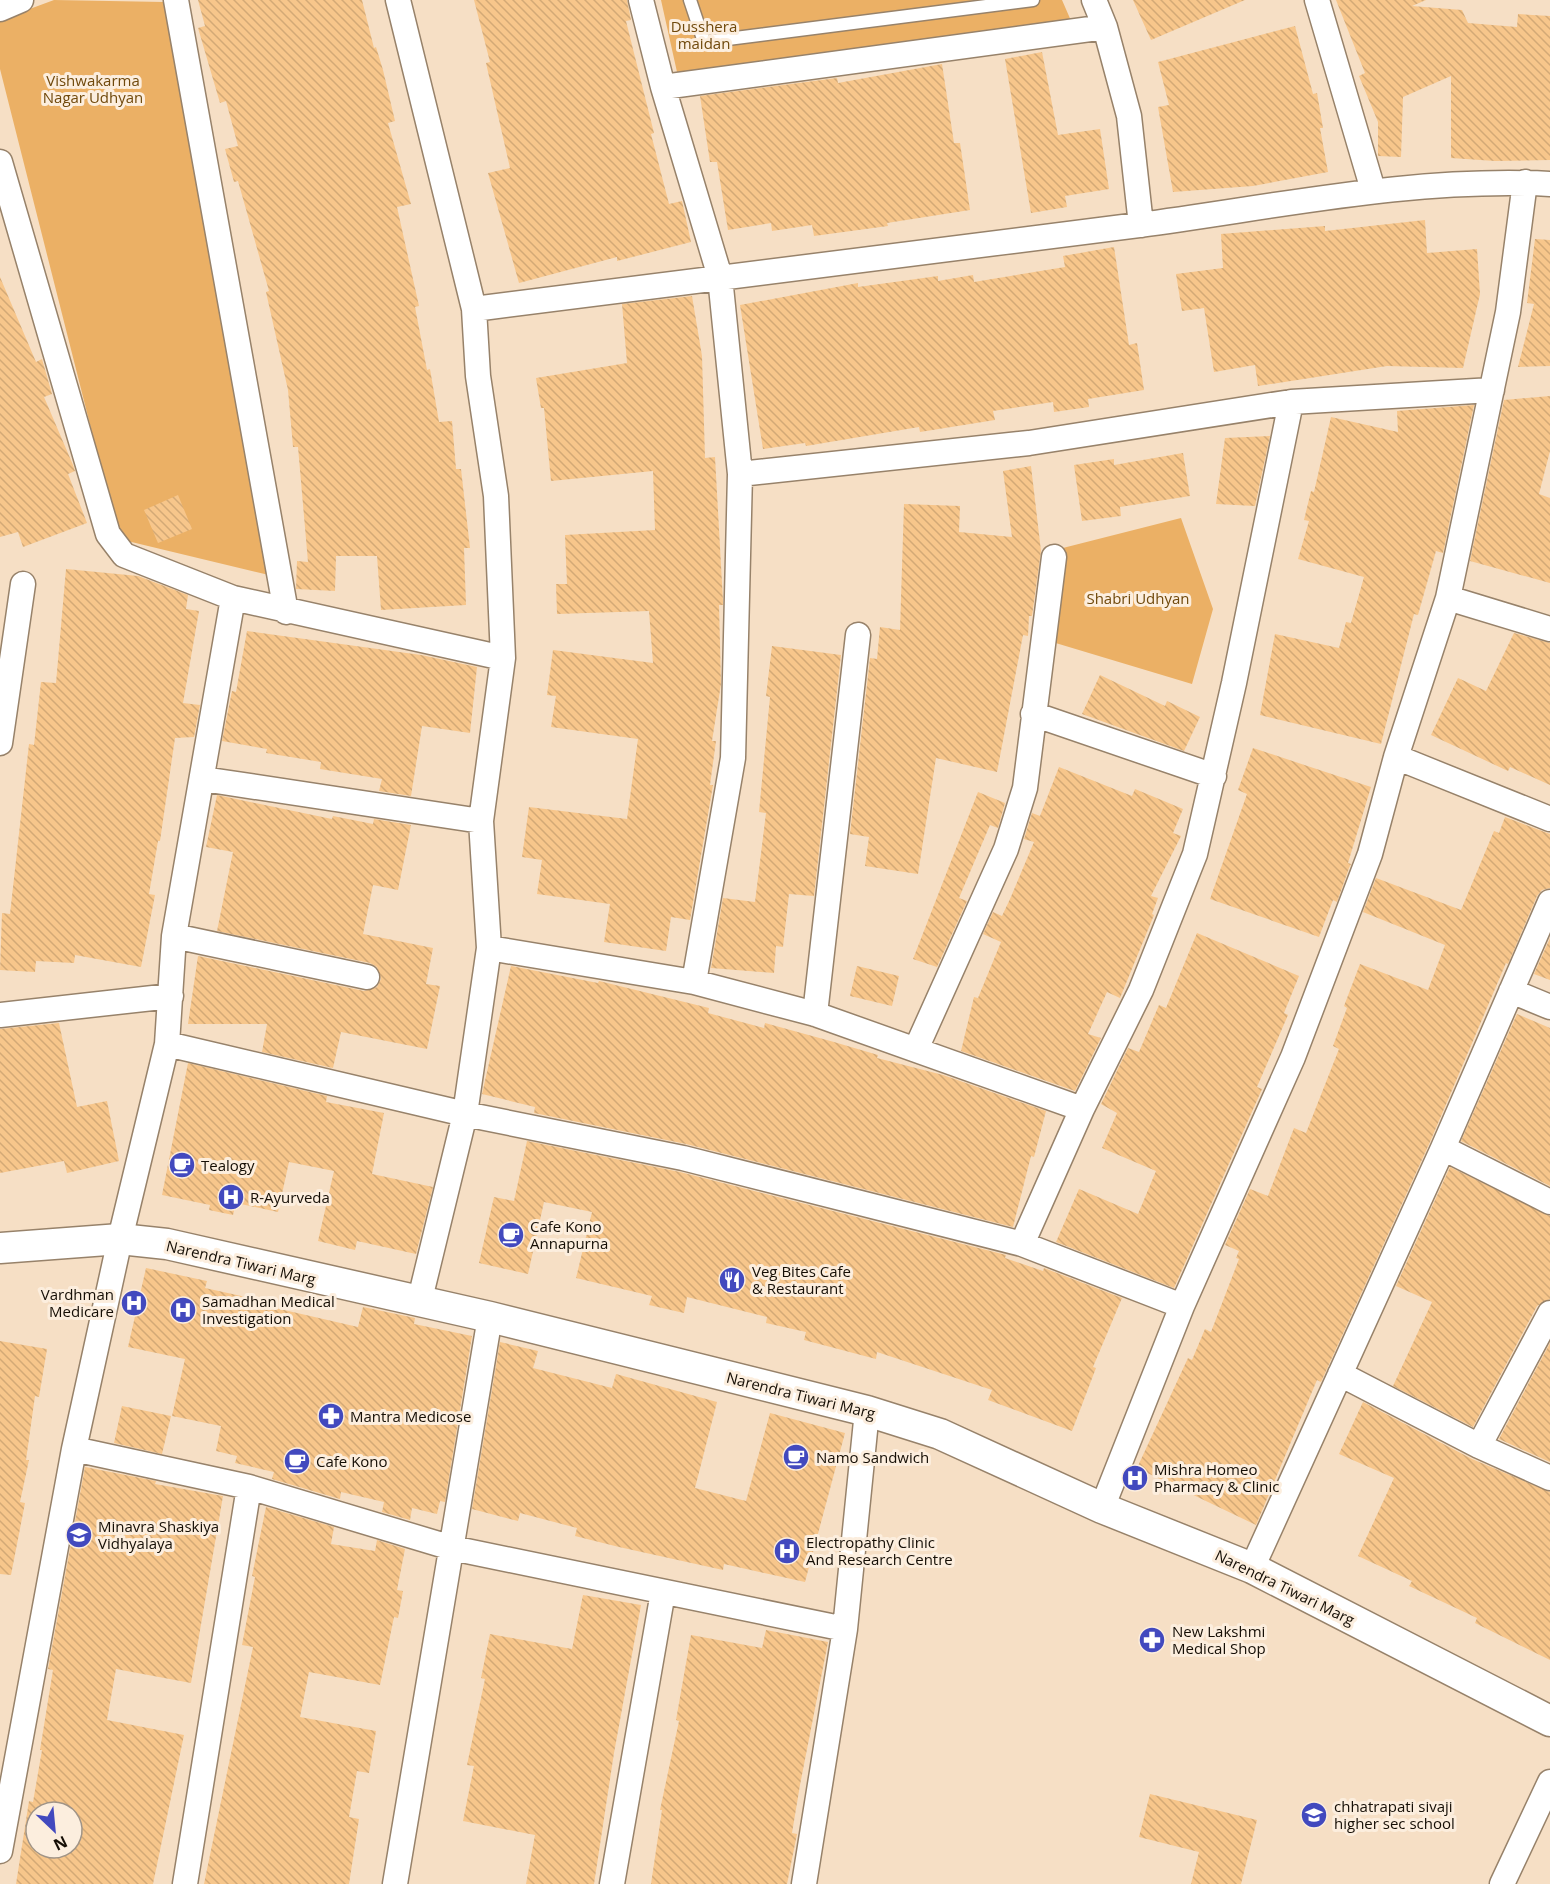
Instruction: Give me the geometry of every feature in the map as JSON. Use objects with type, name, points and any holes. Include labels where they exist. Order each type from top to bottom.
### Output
[{"type":"street","points":[[0,9],[21,0]]},
{"type":"street","points":[[176,0],[286,612]]},
{"type":"street","points":[[398,0],[474,309],[478,376],[496,495],[503,658],[481,822],[489,948],[465,1114],[418,1303]]},
{"type":"street","points":[[641,0],[663,87],[720,277],[740,474],[733,758],[693,982]]},
{"type":"street","points":[[1094,0],[1105,27],[1129,116],[1141,225]]},
{"type":"street","points":[[1317,0],[1373,190]]},
{"type":"street","points":[[663,87],[1105,27]]},
{"type":"street","points":[[0,162],[108,534],[124,555],[232,598],[286,612],[503,658]]},
{"type":"street","points":[[474,309],[1141,225],[1373,190],[1525,182],[1550,184]]},
{"type":"street","points":[[1102,1508],[1182,1306],[1293,1057],[1370,854],[1396,758],[1448,598],[1508,312],[1525,182]]},
{"type":"street","points":[[740,474],[1029,443],[1291,402],[1492,390]]},
{"type":"street","points":[[1023,1244],[1082,1109],[1141,990],[1195,854],[1214,776],[1291,402]]},
{"type":"street","points":[[916,1049],[1006,849],[1025,788],[1054,557]]},
{"type":"street","points":[[0,743],[23,584]]},
{"type":"street","points":[[0,1849],[74,1449],[120,1239],[167,1044],[174,936],[203,779],[232,598]]},
{"type":"street","points":[[1448,598],[1550,629]]},
{"type":"street","points":[[815,1014],[858,635]]},
{"type":"street","points":[[1034,714],[1214,776]]},
{"type":"street","points":[[1396,758],[1550,819]]},
{"type":"street","points":[[203,779],[481,822]]},
{"type":"street","points":[[1252,1568],[1443,1148],[1550,902]]},
{"type":"street","points":[[174,936],[367,977]]},
{"type":"street","points":[[489,948],[693,982],[815,1014],[1082,1109]]},
{"type":"street","points":[[1511,991],[1550,1008]]},
{"type":"street","points":[[0,1015],[171,996]]},
{"type":"street","points":[[167,1044],[465,1114],[683,1158],[1023,1244],[1182,1306]]},
{"type":"street","points":[[1443,1148],[1550,1202]]},
{"type":"street","name":"Narendra Tiwari Marg","points":[[0,1248],[120,1239],[167,1244],[418,1303],[490,1317],[867,1411],[940,1434],[1102,1508],[1252,1568],[1550,1721]]},
{"type":"street","points":[[1479,1446],[1550,1312]]},
{"type":"street","points":[[395,1884],[490,1317]]},
{"type":"street","points":[[1340,1374],[1479,1446],[1550,1478]]},
{"type":"street","points":[[804,1884],[845,1629],[867,1411]]},
{"type":"street","points":[[74,1449],[249,1487],[452,1548],[845,1629]]},
{"type":"street","points":[[185,1884],[249,1487]]},
{"type":"street","points":[[612,1884],[663,1592]]},
{"type":"street","points":[[1502,1884],[1550,1782]]},
{"type":"lane","points":[[690,0],[704,42],[1034,0]]},
{"type":"green space","name":"Vishwakarma Nagar Udhyan","points":[[54,0],[164,2],[269,575],[119,539],[0,69],[0,20]]},
{"type":"green space","name":"Dusshera maidan","points":[[661,0],[1062,0],[1072,23],[677,72]]},
{"type":"green space","name":"Shabri Udhyan","points":[[1181,518],[1213,609],[1192,684],[1049,641],[1055,550]]},
{"type":"building","points":[[198,0],[362,0],[374,48],[376,47],[383,70],[395,121],[388,123],[411,204],[397,207],[419,306],[415,307],[427,370],[430,369],[439,422],[452,421],[456,469],[461,469],[470,548],[464,548],[466,605],[381,610],[377,556],[336,556],[335,591],[296,589],[297,561],[308,562],[298,447],[293,447],[288,390],[266,292],[269,291],[238,181],[234,182],[225,149],[238,146],[226,101],[220,103],[198,28],[205,26]]},
{"type":"building","points":[[474,0],[627,0],[631,20],[626,21],[669,204],[682,201],[691,242],[617,261],[617,257],[519,283],[488,173],[510,168],[486,63],[490,62]]},
{"type":"building","points":[[1133,0],[1245,0],[1151,40]]},
{"type":"building","points":[[1336,0],[1426,0],[1412,6],[1462,10],[1468,23],[1517,27],[1518,14],[1550,16],[1550,160],[1495,161],[1451,158],[1451,76],[1403,97],[1401,157],[1378,156],[1378,122],[1359,76],[1365,73]]},
{"type":"building","points":[[1295,26],[1313,94],[1317,93],[1323,128],[1320,128],[1328,172],[1253,186],[1173,192],[1158,107],[1169,105],[1158,62]]},
{"type":"building","points":[[1042,52],[1058,135],[1100,129],[1109,189],[1065,196],[1067,207],[1031,213],[1005,59]]},
{"type":"building","points":[[942,64],[954,143],[960,143],[970,210],[887,223],[888,226],[814,236],[812,225],[772,231],[771,223],[728,230],[717,162],[710,162],[700,96],[837,78],[838,83]]},
{"type":"building","points":[[1425,220],[1427,253],[1477,249],[1480,294],[1463,368],[1387,366],[1258,386],[1255,365],[1214,372],[1204,308],[1182,311],[1176,274],[1223,268],[1221,234],[1325,226],[1325,231]]},
{"type":"building","points":[[1535,239],[1550,240],[1550,366],[1518,367],[1534,304],[1527,303]]},
{"type":"building","points":[[1114,247],[1129,345],[1137,343],[1144,390],[1088,399],[1089,407],[1054,412],[1053,402],[993,411],[995,420],[920,432],[919,427],[806,446],[805,443],[763,449],[740,305],[858,283],[858,287],[938,276],[938,281],[973,275],[974,282],[1065,267],[1063,256]]},
{"type":"building","points":[[0,277],[36,362],[42,359],[52,394],[44,397],[73,465],[75,471],[68,474],[87,523],[23,547],[18,532],[0,537]]},
{"type":"building","points":[[692,296],[702,356],[705,458],[715,457],[723,601],[723,605],[719,605],[721,684],[712,741],[716,741],[710,785],[713,785],[690,920],[671,917],[666,951],[604,942],[610,904],[537,894],[542,860],[522,857],[529,807],[627,819],[638,739],[551,727],[556,696],[547,695],[553,650],[653,663],[649,611],[557,614],[556,584],[567,584],[565,535],[655,530],[653,471],[551,481],[544,408],[541,408],[536,378],[627,363],[622,304]]},
{"type":"building","points":[[1550,396],[1550,451],[1539,494],[1550,498],[1550,583],[1470,561],[1504,400]]},
{"type":"building","points":[[1474,405],[1443,553],[1436,551],[1418,615],[1414,614],[1381,744],[1260,715],[1275,634],[1339,648],[1346,622],[1351,623],[1364,577],[1298,559],[1309,521],[1304,520],[1311,491],[1314,492],[1331,417],[1398,432],[1397,411]]},
{"type":"building","points":[[1270,436],[1255,506],[1216,504],[1225,438]]},
{"type":"building","points":[[1183,453],[1190,496],[1120,507],[1121,516],[1082,521],[1074,465],[1114,459],[1114,465]]},
{"type":"building","points":[[1031,466],[1041,551],[1032,616],[1029,616],[1028,636],[1023,635],[997,772],[936,758],[918,874],[865,866],[869,837],[850,834],[870,658],[877,659],[880,627],[900,630],[904,504],[960,506],[959,532],[1012,537],[1003,471]]},
{"type":"building","points":[[178,495],[192,529],[158,543],[144,510]]},
{"type":"building","points":[[66,569],[138,576],[188,595],[186,609],[199,611],[183,703],[200,705],[194,737],[175,738],[160,841],[158,841],[149,894],[155,895],[141,967],[75,955],[74,963],[36,961],[35,972],[0,970],[2,913],[10,914],[29,744],[34,745],[41,682],[56,683]]},
{"type":"building","points":[[247,631],[421,655],[477,667],[470,733],[422,726],[411,796],[379,791],[382,779],[320,769],[321,762],[266,753],[267,749],[222,741],[232,691],[236,692]]},
{"type":"building","points":[[1514,633],[1550,643],[1550,785],[1510,767],[1508,771],[1431,735],[1458,678],[1486,691]]},
{"type":"building","points":[[772,646],[841,655],[814,896],[789,894],[783,947],[776,946],[774,973],[711,968],[723,898],[755,902],[766,813],[759,812],[770,697],[766,696]]},
{"type":"building","points":[[1100,675],[1165,706],[1167,701],[1200,717],[1184,751],[1082,714]]},
{"type":"building","points":[[1253,748],[1371,787],[1348,863],[1351,864],[1337,902],[1333,900],[1319,937],[1210,899],[1247,794],[1238,790]]},
{"type":"building","points":[[1059,767],[1132,796],[1135,789],[1183,809],[1173,833],[1181,836],[1151,896],[1158,898],[1152,914],[1154,915],[1120,998],[1107,992],[1088,1034],[1101,1038],[1075,1091],[961,1051],[974,997],[978,998],[1001,942],[983,934],[993,912],[1002,916],[1010,899],[1034,842],[1024,839],[1032,813],[1040,816]]},
{"type":"building","points":[[978,792],[1005,803],[998,828],[990,825],[959,898],[967,901],[937,967],[913,959]]},
{"type":"building","points":[[217,795],[332,819],[333,816],[373,824],[374,819],[411,825],[398,890],[373,885],[363,934],[433,948],[426,984],[440,986],[427,1049],[341,1032],[333,1068],[262,1052],[267,1024],[188,1024],[198,956],[364,991],[377,987],[381,979],[377,967],[370,963],[217,931],[233,852],[206,847]]},
{"type":"building","points":[[1505,817],[1550,834],[1550,888],[1542,890],[1537,896],[1508,964],[1506,963],[1430,1142],[1321,1382],[1317,1380],[1256,1525],[1137,1468],[1188,1358],[1192,1360],[1205,1329],[1211,1332],[1239,1259],[1236,1258],[1239,1251],[1225,1245],[1250,1189],[1268,1196],[1294,1128],[1306,1133],[1339,1049],[1333,1046],[1347,1008],[1344,1006],[1360,964],[1428,990],[1445,945],[1363,912],[1376,878],[1461,910],[1494,831],[1499,833]]},
{"type":"building","points":[[1197,933],[1299,976],[1284,1013],[1288,1015],[1257,1087],[1262,1089],[1174,1288],[1056,1242],[1079,1189],[1138,1214],[1156,1171],[1102,1148],[1117,1113],[1101,1104],[1128,1048],[1139,1052],[1159,1005],[1166,1008]]},
{"type":"building","points":[[1550,938],[1550,980],[1534,974]]},
{"type":"building","points":[[511,966],[598,983],[599,981],[709,1008],[708,1013],[764,1028],[765,1023],[878,1055],[877,1058],[943,1075],[1046,1111],[1034,1157],[1031,1156],[1013,1227],[686,1144],[534,1113],[535,1107],[482,1094]]},
{"type":"building","points":[[857,966],[899,976],[892,1006],[850,996]]},
{"type":"building","points":[[1517,1014],[1550,1028],[1550,1186],[1461,1141]]},
{"type":"building","points":[[59,1023],[77,1107],[107,1101],[119,1161],[67,1173],[64,1161],[0,1173],[0,1029]]},
{"type":"building","points":[[188,1063],[327,1096],[326,1102],[384,1113],[372,1174],[433,1187],[416,1254],[357,1241],[355,1250],[318,1241],[334,1171],[289,1162],[278,1212],[236,1203],[233,1215],[209,1210],[210,1205],[162,1195]]},
{"type":"building","points":[[527,1141],[680,1172],[1006,1255],[1005,1258],[1043,1271],[1044,1268],[1122,1298],[1093,1367],[1096,1368],[1072,1431],[988,1400],[992,1390],[877,1352],[876,1359],[804,1340],[806,1332],[766,1323],[767,1317],[687,1297],[684,1313],[649,1305],[652,1296],[576,1278],[592,1212],[544,1202],[528,1274],[479,1263],[494,1197],[514,1201]]},
{"type":"building","points":[[1450,1167],[1550,1216],[1550,1299],[1537,1306],[1473,1427],[1393,1386],[1432,1302],[1396,1286]]},
{"type":"building","points":[[146,1268],[207,1281],[205,1288],[259,1300],[258,1304],[358,1327],[363,1307],[415,1318],[414,1324],[472,1336],[445,1502],[440,1501],[437,1514],[412,1508],[410,1520],[382,1512],[384,1502],[341,1492],[340,1499],[272,1479],[274,1472],[235,1463],[237,1456],[216,1451],[221,1426],[172,1416],[185,1359],[128,1347]]},
{"type":"building","points":[[0,1341],[47,1349],[39,1397],[35,1396],[26,1460],[29,1460],[20,1502],[25,1503],[11,1575],[0,1574]]},
{"type":"building","points":[[500,1342],[538,1351],[533,1368],[612,1388],[616,1374],[717,1402],[695,1488],[746,1501],[770,1413],[845,1433],[805,1582],[724,1564],[723,1570],[619,1547],[575,1536],[577,1528],[520,1513],[518,1521],[472,1509]]},
{"type":"building","points":[[1550,1343],[1550,1462],[1499,1439]]},
{"type":"building","points":[[1363,1402],[1472,1459],[1550,1492],[1550,1660],[1475,1623],[1477,1618],[1409,1586],[1412,1581],[1358,1556],[1394,1478],[1339,1454]]},
{"type":"building","points":[[122,1406],[171,1416],[162,1454],[114,1443]]},
{"type":"building","points":[[85,1467],[156,1481],[155,1484],[223,1496],[191,1683],[116,1669],[107,1720],[184,1735],[153,1884],[16,1884],[24,1833],[24,1860],[84,1860],[84,1800],[33,1800],[53,1670],[48,1669]]},
{"type":"building","points":[[266,1507],[334,1527],[331,1544],[375,1551],[377,1540],[405,1549],[397,1590],[403,1591],[398,1618],[394,1617],[380,1685],[309,1672],[300,1717],[376,1731],[369,1773],[357,1771],[349,1817],[359,1819],[349,1884],[204,1884],[253,1647],[242,1645],[255,1577],[252,1576]]},
{"type":"building","points":[[583,1595],[641,1605],[614,1753],[594,1884],[526,1884],[535,1835],[463,1821],[474,1766],[467,1765],[485,1679],[481,1678],[490,1634],[572,1649]]},
{"type":"building","points":[[766,1630],[828,1642],[800,1785],[792,1833],[797,1834],[787,1884],[651,1884],[662,1810],[660,1810],[679,1721],[676,1720],[691,1635],[762,1648]]},
{"type":"building","points":[[1150,1794],[1257,1820],[1241,1884],[1191,1884],[1199,1852],[1139,1837]]},
{"type":"place","name":"Tealogy","points":[[182,1165]]},
{"type":"place","name":"R-Ayurveda","points":[[231,1197]]},
{"type":"place","name":"Cafe Kono Annapurna","points":[[511,1235]]},
{"type":"place","name":"Veg Bites Cafe & Restaurant","points":[[732,1280]]},
{"type":"place","name":"Vardhman Medicare","points":[[134,1303]]},
{"type":"place","name":"Samadhan Medical Investigation","points":[[183,1310]]},
{"type":"place","name":"Mantra Medicose","points":[[331,1416]]},
{"type":"place","name":"Namo Sandwich","points":[[796,1457]]},
{"type":"place","name":"Cafe Kono","points":[[297,1461]]},
{"type":"place","name":"Mishra Homeo Pharmacy & Clinic","points":[[1135,1478]]},
{"type":"place","name":"Minavra Shaskiya Vidhyalaya","points":[[79,1535]]},
{"type":"place","name":"Electropathy Clinic And Research Centre","points":[[787,1551]]},
{"type":"place","name":"New Lakshmi Medical Shop","points":[[1152,1640]]},
{"type":"place","name":"chhatrapati sivaji higher sec school","points":[[1314,1815]]}]
